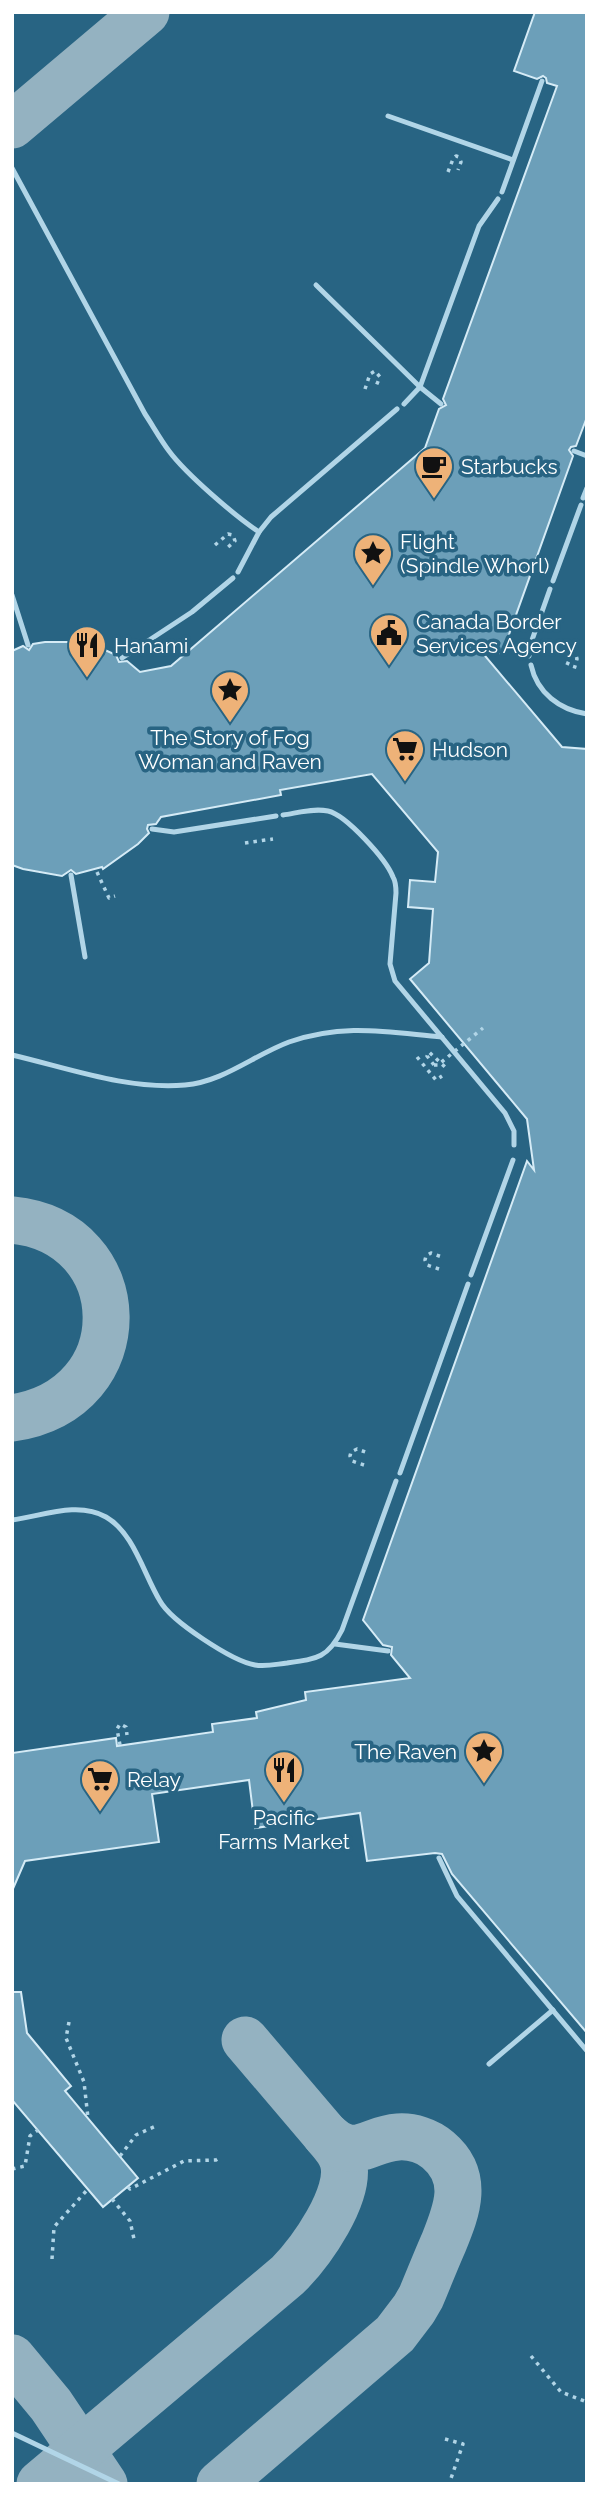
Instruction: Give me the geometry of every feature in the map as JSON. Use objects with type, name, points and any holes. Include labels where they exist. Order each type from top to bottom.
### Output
[{"type":"lane","points":[[502,192],[542,81]]},
{"type":"lane","points":[[388,116],[513,160]]},
{"type":"lane","points":[[12,168],[167,450],[246,524],[259,532]]},
{"type":"lane","points":[[404,404],[420,387],[479,226],[498,199]]},
{"type":"lane","points":[[316,285],[420,387],[441,404]]},
{"type":"lane","points":[[238,572],[259,532],[274,513],[397,409]]},
{"type":"lane","points":[[574,451],[587,456]]},
{"type":"lane","points":[[553,581],[587,488]]},
{"type":"lane","points":[[122,658],[192,612],[233,578]]},
{"type":"lane","points":[[529,656],[550,589]]},
{"type":"lane","points":[[12,594],[28,645]]},
{"type":"lane","points":[[531,665],[535,678],[554,702],[568,710],[587,714]]},
{"type":"lane","points":[[283,815],[318,810],[337,814],[350,824],[388,867],[393,875],[396,893],[391,974],[411,1003],[505,1112],[514,1131],[514,1145]]},
{"type":"lane","points":[[152,829],[174,832],[276,816]]},
{"type":"lane","points":[[71,874],[85,957]]},
{"type":"lane","points":[[12,1055],[140,1085],[188,1086],[229,1073],[286,1043],[317,1033],[352,1029],[442,1037]]},
{"type":"lane","points":[[471,1275],[513,1160]]},
{"type":"lane","points":[[400,1473],[468,1284]]},
{"type":"lane","points":[[12,1520],[78,1509],[106,1517],[126,1536],[167,1612],[185,1627],[243,1662],[265,1666],[316,1659],[327,1653],[335,1644],[396,1481]]},
{"type":"lane","points":[[335,1644],[388,1651]]},
{"type":"lane","points":[[439,1858],[457,1896],[587,2051]]},
{"type":"lane","points":[[489,2064],[552,2010]]},
{"type":"lane","points":[[12,2433],[119,2484]]},
{"type":"path","points":[[448,172],[457,156],[461,162],[458,170]]},
{"type":"path","points":[[365,390],[370,374],[375,371],[380,376],[376,386]]},
{"type":"path","points":[[215,545],[228,534],[233,535],[235,541],[227,548]]},
{"type":"path","points":[[587,611],[587,620]]},
{"type":"path","points":[[568,665],[571,656],[576,655],[573,673]]},
{"type":"path","points":[[245,843],[273,839]]},
{"type":"path","points":[[97,872],[109,898],[115,896]]},
{"type":"path","points":[[445,1067],[439,1060],[433,1053],[427,1054],[434,1065],[438,1065],[447,1058],[483,1028]]},
{"type":"path","points":[[417,1057],[436,1080],[442,1076]]},
{"type":"path","points":[[439,1269],[427,1265],[425,1260],[431,1253],[442,1257]]},
{"type":"path","points":[[364,1465],[352,1461],[351,1452],[357,1450],[368,1453]]},
{"type":"path","points":[[120,1745],[117,1729],[120,1724],[126,1727],[127,1735]]},
{"type":"path","points":[[69,2022],[66,2038],[84,2082],[88,2118]]},
{"type":"path","points":[[120,2156],[136,2135],[156,2126]]},
{"type":"path","points":[[12,2169],[25,2166],[30,2136],[37,2130]]},
{"type":"path","points":[[128,2186],[130,2189],[184,2161],[216,2160],[221,2157]]},
{"type":"path","points":[[52,2259],[54,2227],[88,2189]]},
{"type":"path","points":[[112,2199],[130,2221],[134,2239]]},
{"type":"path","points":[[531,2356],[561,2392],[587,2402]]},
{"type":"path","points":[[445,2439],[463,2444],[449,2484]]},
{"type":"building","points":[[535,12],[587,12],[587,417],[576,446],[569,450],[573,456],[502,654],[475,644],[562,747],[587,749],[587,2033],[452,1874],[442,1854],[367,1861],[360,1813],[255,1828],[249,1780],[152,1794],[159,1842],[25,1861],[12,1891],[12,1753],[116,1738],[117,1746],[213,1732],[212,1724],[257,1718],[256,1712],[306,1700],[305,1692],[410,1678],[391,1655],[392,1647],[383,1645],[363,1620],[527,1161],[534,1170],[527,1119],[410,979],[429,963],[433,909],[408,907],[410,880],[435,882],[438,852],[372,774],[280,790],[281,795],[161,817],[156,824],[148,825],[149,833],[138,844],[103,869],[102,867],[76,874],[71,870],[62,876],[23,869],[12,865],[12,651],[23,646],[29,650],[33,644],[45,642],[77,642],[94,645],[116,655],[119,662],[127,661],[140,672],[171,666],[425,448],[439,409],[446,405],[443,399],[557,86],[547,83],[543,76],[537,79],[514,71]]},
{"type":"building","points":[[12,1992],[21,1992],[27,2033],[71,2086],[65,2091],[138,2178],[103,2207],[12,2100]]},
{"type":"taxiway","points":[[12,125],[146,12]]},
{"type":"taxiway","points":[[12,1220],[53,1231],[82,1253],[100,1283],[106,1316],[101,1350],[83,1381],[54,1405],[12,1418]]},
{"type":"taxiway","points":[[220,2484],[395,2334],[421,2297],[449,2230],[458,2194],[454,2171],[448,2160],[425,2142],[398,2137],[353,2148],[335,2143],[245,2040]]},
{"type":"taxiway","points":[[40,2484],[297,2265],[328,2222],[342,2190],[343,2161],[325,2134]]},
{"type":"taxiway","points":[[12,2358],[51,2405],[104,2484]]},
{"type":"place","name":"Starbucks","points":[[434,500]]},
{"type":"place","name":"Flight (Spindle Whorl)","points":[[373,587]]},
{"type":"place","name":"Canada Border Services Agency","points":[[389,667]]},
{"type":"place","name":"Hanami","points":[[87,679]]},
{"type":"place","name":"The Story of Fog Woman and Raven","points":[[230,724]]},
{"type":"place","name":"Hudson","points":[[405,783]]},
{"type":"place","name":"The Raven","points":[[484,1785]]},
{"type":"place","name":"Pacific Farms Market","points":[[284,1804]]},
{"type":"place","name":"Relay","points":[[100,1813]]}]
